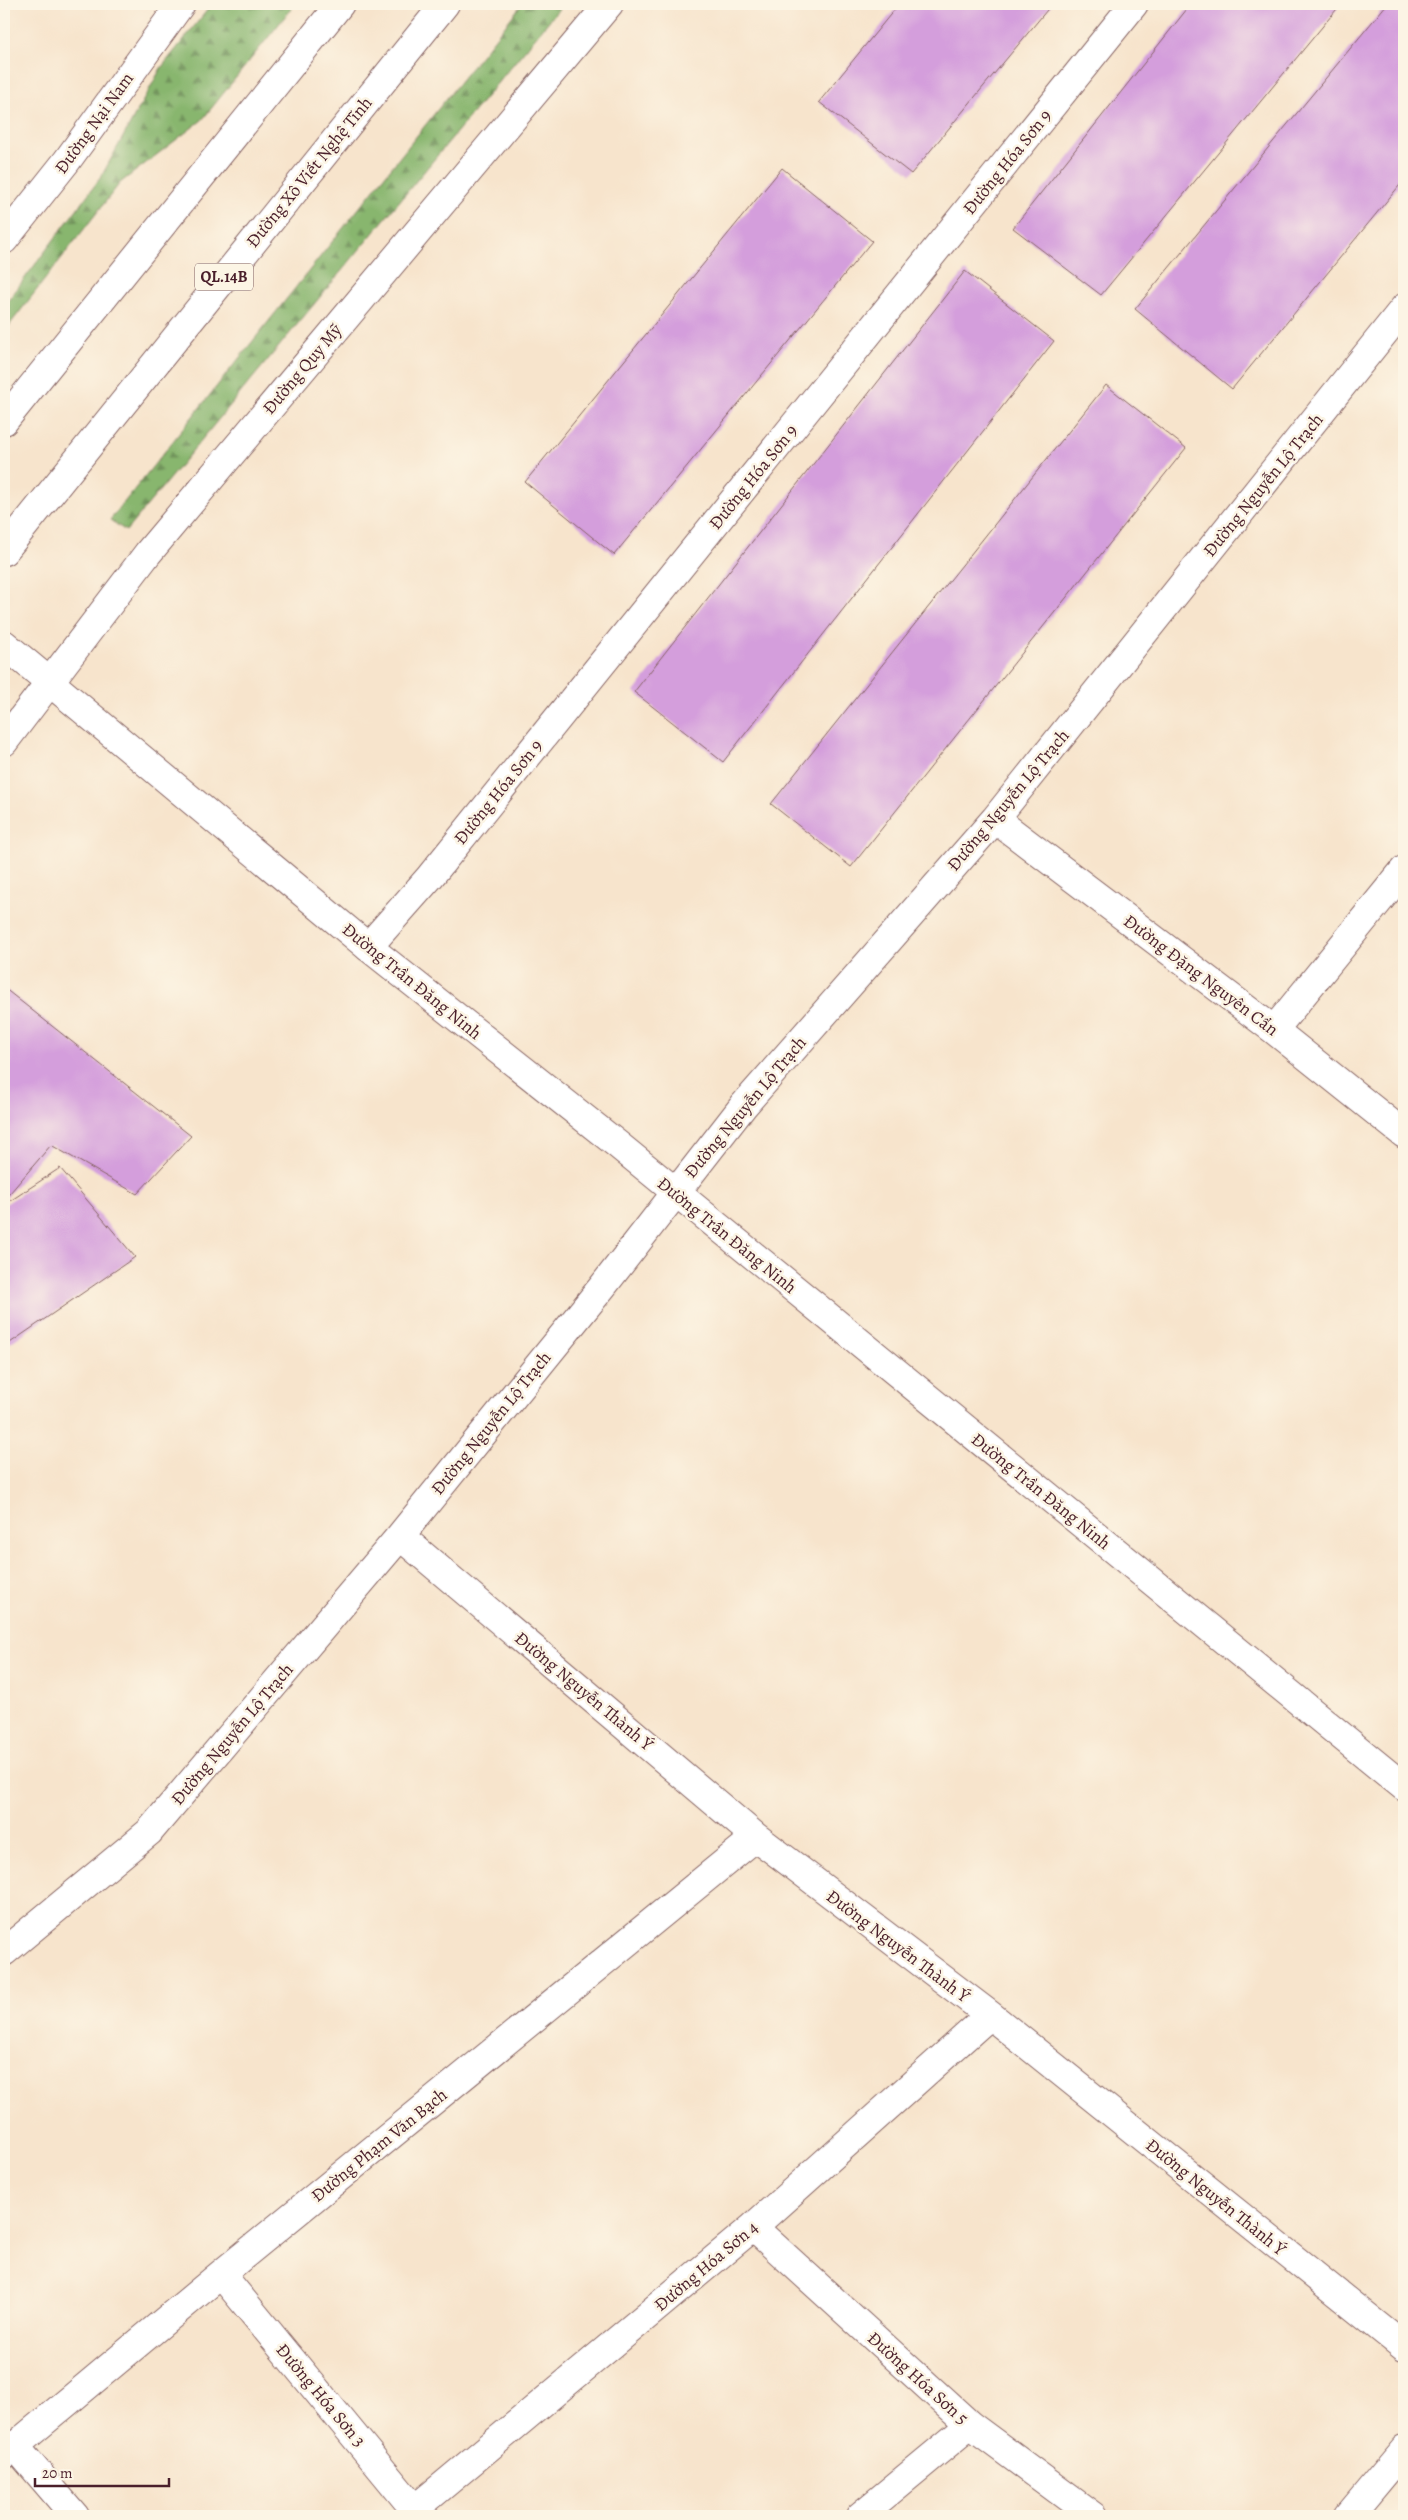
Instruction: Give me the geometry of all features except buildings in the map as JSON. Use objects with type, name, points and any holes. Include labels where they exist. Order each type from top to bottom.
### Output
[{"type":"main road","points":[[4,421],[340,4]]},
{"type":"main road","name":"Đường Xô Viết Nghệ Tĩnh","points":[[4,551],[445,4]]},
{"type":"main road","name":"Đường Quy Mỹ","points":[[4,742],[148,553],[609,4]]},
{"type":"main road","name":"Đường Hóa Sơn 9","points":[[368,947],[429,878],[1134,4]]},
{"type":"main road","name":"Đường Nại Nam","points":[[4,240],[66,162],[173,7]]},
{"type":"main road","name":"Đường Nguyễn Lộ Trạch","points":[[4,1952],[149,1832],[400,1536],[603,1286],[744,1106],[995,819],[1404,308]]},
{"type":"main road","name":"Đường Trần Đăng Ninh","points":[[4,644],[368,947],[609,1138],[674,1193],[1404,1786]]},
{"type":"main road","name":"Đường Đặng Nguyên Cẩn","points":[[995,819],[1274,1030],[1404,1134]]},
{"type":"main road","points":[[1274,1030],[1404,870]]},
{"type":"main road","name":"Đường Nguyễn Thành Ý","points":[[400,1536],[756,1837],[990,2016],[1404,2347]]},
{"type":"main road","name":"Đường Phạm Văn Bạch","points":[[9,2450],[221,2274],[756,1837]]},
{"type":"main road","name":"Đường Hóa Sơn 4","points":[[417,2513],[753,2227],[990,2016]]},
{"type":"main road","name":"Đường Hóa Sơn 5","points":[[753,2227],[970,2425],[1093,2516]]},
{"type":"main road","name":"Đường Hóa Sơn 3","points":[[221,2274],[417,2513]]},
{"type":"main road","points":[[860,2516],[970,2425]]},
{"type":"main road","points":[[9,2450],[75,2516]]},
{"type":"main road","points":[[1349,2516],[1404,2450]]},
{"type":"green space","points":[[212,4],[295,4],[202,120],[120,183],[4,332],[4,306],[101,177],[161,68]]},
{"type":"green space","points":[[522,4],[563,4],[126,531],[110,520]]}]
